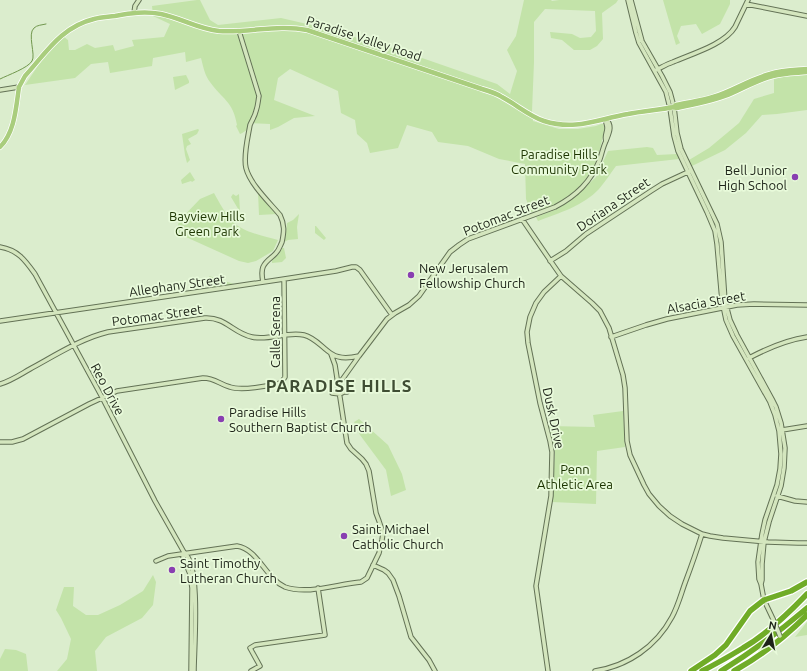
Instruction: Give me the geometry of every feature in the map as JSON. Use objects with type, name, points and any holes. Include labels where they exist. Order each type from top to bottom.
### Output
[{"type":"highway","points":[[692,671],[705,663],[726,645],[750,611],[764,600],[791,591],[807,582]]},
{"type":"highway","points":[[702,671],[744,647],[761,635],[782,619],[807,594]]},
{"type":"highway","points":[[721,671],[781,631],[807,608]]},
{"type":"highway","points":[[734,671],[754,659],[807,615]]},
{"type":"main road","name":"Paradise Valley Road","points":[[19,87],[25,76],[52,45],[67,31],[94,19],[134,13],[160,14],[204,28],[227,31],[282,27],[299,28],[487,90],[501,96],[529,114],[544,121],[567,125],[581,125],[628,114],[677,108],[702,103],[714,100],[772,76],[807,72]]},
{"type":"main road","name":"Paradise Valley Road","points":[[672,108],[676,105],[714,97],[772,73],[807,69]]},
{"type":"main road","points":[[0,147],[8,136],[12,126],[19,87]]},
{"type":"street","points":[[134,13],[139,0]]},
{"type":"street","points":[[628,0],[639,42],[657,70]]},
{"type":"street","points":[[631,0],[641,38],[657,70],[672,108],[678,151],[690,171],[710,217],[716,237],[725,307],[724,313],[729,328],[748,359],[770,402],[781,431],[781,462],[776,495],[765,520],[758,571],[764,600],[781,638]]},
{"type":"street","points":[[657,70],[726,37],[735,27],[747,2],[807,16]]},
{"type":"street","points":[[239,31],[258,96],[258,103],[251,124],[245,158],[246,169],[252,181],[280,215],[285,229],[280,248],[264,266],[262,273],[263,282]]},
{"type":"street","points":[[0,90],[19,87]]},
{"type":"street","name":"Potomac Street","points":[[339,384],[387,319],[409,305],[419,296],[450,252],[472,237],[555,207],[577,194],[597,167],[606,141],[606,119]]},
{"type":"street","name":"Doriana Street","points":[[550,261],[566,251],[586,234],[651,191],[662,184],[690,171]]},
{"type":"street","points":[[522,219],[561,276],[595,305],[609,328],[623,375],[627,440],[630,455],[632,462],[649,494],[659,506],[678,522],[702,534],[762,542],[807,543]]},
{"type":"street","name":"Reo Drive","points":[[0,247],[17,253],[26,261],[35,274],[190,562],[194,578],[196,610],[194,671]]},
{"type":"street","name":"Alleghany Street","points":[[0,321],[284,279],[352,267],[360,270],[392,315]]},
{"type":"street","name":"Dusk Drive","points":[[548,671],[536,586],[552,489],[552,452],[540,404],[527,332],[530,317],[536,303],[544,292],[561,276]]},
{"type":"street","name":"Calle Serena","points":[[102,398],[117,391],[202,378],[211,379],[229,387],[239,389],[280,383],[285,377],[284,279]]},
{"type":"street","name":"Alsacia Street","points":[[611,337],[667,319],[737,305],[807,305]]},
{"type":"street","name":"Potomac Street","points":[[0,384],[94,336],[108,332],[204,318],[213,318],[222,321],[241,333],[251,337],[267,338],[297,334],[308,336],[331,354]]},
{"type":"street","points":[[748,359],[775,345],[807,337]]},
{"type":"street","points":[[331,354],[342,357],[359,356]]},
{"type":"street","points":[[156,561],[168,556],[232,546],[241,547],[250,552],[280,584],[291,588],[302,590],[318,588],[362,582],[367,578],[381,546],[383,538],[382,530],[376,513],[370,471],[362,459],[347,443],[339,384],[331,354]]},
{"type":"street","points":[[337,376],[344,376]]},
{"type":"street","points":[[332,392],[340,394],[347,392]]},
{"type":"street","points":[[0,442],[12,442],[23,439],[102,398]]},
{"type":"street","points":[[781,431],[807,426]]},
{"type":"street","points":[[776,495],[792,501],[807,502]]},
{"type":"street","points":[[594,671],[614,666],[635,657],[648,647],[666,628],[678,602],[702,534]]},
{"type":"street","name":"Reo Drive","points":[[185,554],[183,556],[190,574],[192,588],[191,671]]},
{"type":"street","points":[[373,565],[386,571],[393,580],[410,635],[429,660],[435,671]]},
{"type":"street","points":[[251,671],[260,666],[250,648],[259,644],[325,635],[318,588]]},
{"type":"green space","name":"Paradise Hills Community Park","points":[[200,0],[210,20],[218,25],[281,18],[320,27],[399,50],[497,84],[510,94],[517,71],[507,50],[516,36],[524,0],[618,0],[602,13],[603,39],[597,46],[590,50],[574,50],[562,40],[551,38],[550,32],[572,34],[580,38],[591,37],[596,31],[595,11],[545,9],[534,22],[533,121],[559,129],[578,129],[603,124],[605,128],[599,153],[593,169],[583,184],[564,200],[549,207],[531,212],[526,199],[525,164],[499,159],[468,146],[438,142],[432,132],[407,125],[398,148],[370,153],[367,143],[357,134],[355,120],[341,113],[338,91],[290,69],[278,78],[274,100],[315,116],[294,118],[270,130],[270,124],[249,123],[247,130],[240,134],[230,105],[208,80],[201,58],[186,62],[185,52],[153,58],[152,66],[110,73],[108,62],[91,64],[75,78],[25,85],[48,51],[64,37],[68,40],[69,50],[75,50],[87,44],[95,48],[113,45],[115,51],[134,46],[132,40],[164,37],[170,24],[153,16],[152,6]]},
{"type":"green space","points":[[663,0],[730,0],[730,4],[720,24],[702,34],[696,24],[681,26],[677,36],[680,43],[676,45]]},
{"type":"green space","points":[[186,75],[189,83],[175,90],[173,77]]},
{"type":"green space","points":[[807,75],[807,110],[762,115],[746,133],[725,150],[692,166],[689,160],[709,148],[739,123],[754,99],[774,93],[774,78]]},
{"type":"green space","points":[[198,129],[197,134],[188,139],[191,144],[187,146],[186,149],[190,160],[187,163],[182,134]]},
{"type":"green space","points":[[647,147],[653,148],[657,155],[677,154],[679,159],[616,166],[599,189],[586,200],[538,221],[536,217],[559,208],[575,197],[596,177],[608,151]]},
{"type":"green space","points":[[190,172],[195,180],[182,184],[181,180]]},
{"type":"green space","points":[[258,192],[277,214],[259,215]]},
{"type":"green space","name":"Bayview Hills Green Park","points":[[214,193],[235,224],[247,231],[278,240],[273,251],[256,261],[248,263],[239,261],[177,233],[179,221],[200,199]]},
{"type":"green space","points":[[233,194],[236,196],[239,194],[240,212],[231,197]]},
{"type":"green space","points":[[299,214],[297,227],[298,239],[284,242],[287,223]]},
{"type":"green space","points":[[315,226],[326,238],[324,240],[315,233]]},
{"type":"green space","points":[[282,248],[284,248],[286,258],[282,262],[272,263],[272,260],[279,254]]},
{"type":"green space","points":[[209,276],[234,284],[211,288],[212,283]]},
{"type":"green space","name":"Penn Athletic Area","points":[[623,411],[625,447],[597,451],[596,504],[552,502],[555,452],[549,426],[595,427],[593,415]]},
{"type":"green space","points":[[359,419],[388,445],[402,474],[406,490],[391,496],[386,470],[360,435],[354,422]]},
{"type":"green space","points":[[153,575],[156,582],[153,605],[142,618],[106,637],[95,651],[97,671],[57,671],[67,659],[71,639],[56,610],[64,587],[74,587],[73,606],[86,615],[98,615],[120,605],[143,591]]},
{"type":"green space","points":[[807,622],[807,635],[795,637]]},
{"type":"green space","points":[[5,649],[16,650],[26,654],[28,671],[0,671],[0,659]]},
{"type":"waterway","points":[[0,79],[30,64],[33,58],[31,39],[32,31],[37,26],[46,24]]},
{"type":"place","name":"Bell Junior High School","points":[[795,177]]},
{"type":"place","name":"New Jerusalem Fellowship Church","points":[[411,275]]},
{"type":"place","name":"Paradise Hills Southern Baptist Church","points":[[221,419]]},
{"type":"place","name":"Saint Michael Catholic Church","points":[[344,536]]},
{"type":"place","name":"Saint Timothy Lutheran Church","points":[[172,570]]},
{"type":"district","name":"PARADISE HILLS","points":[[339,386]]}]
